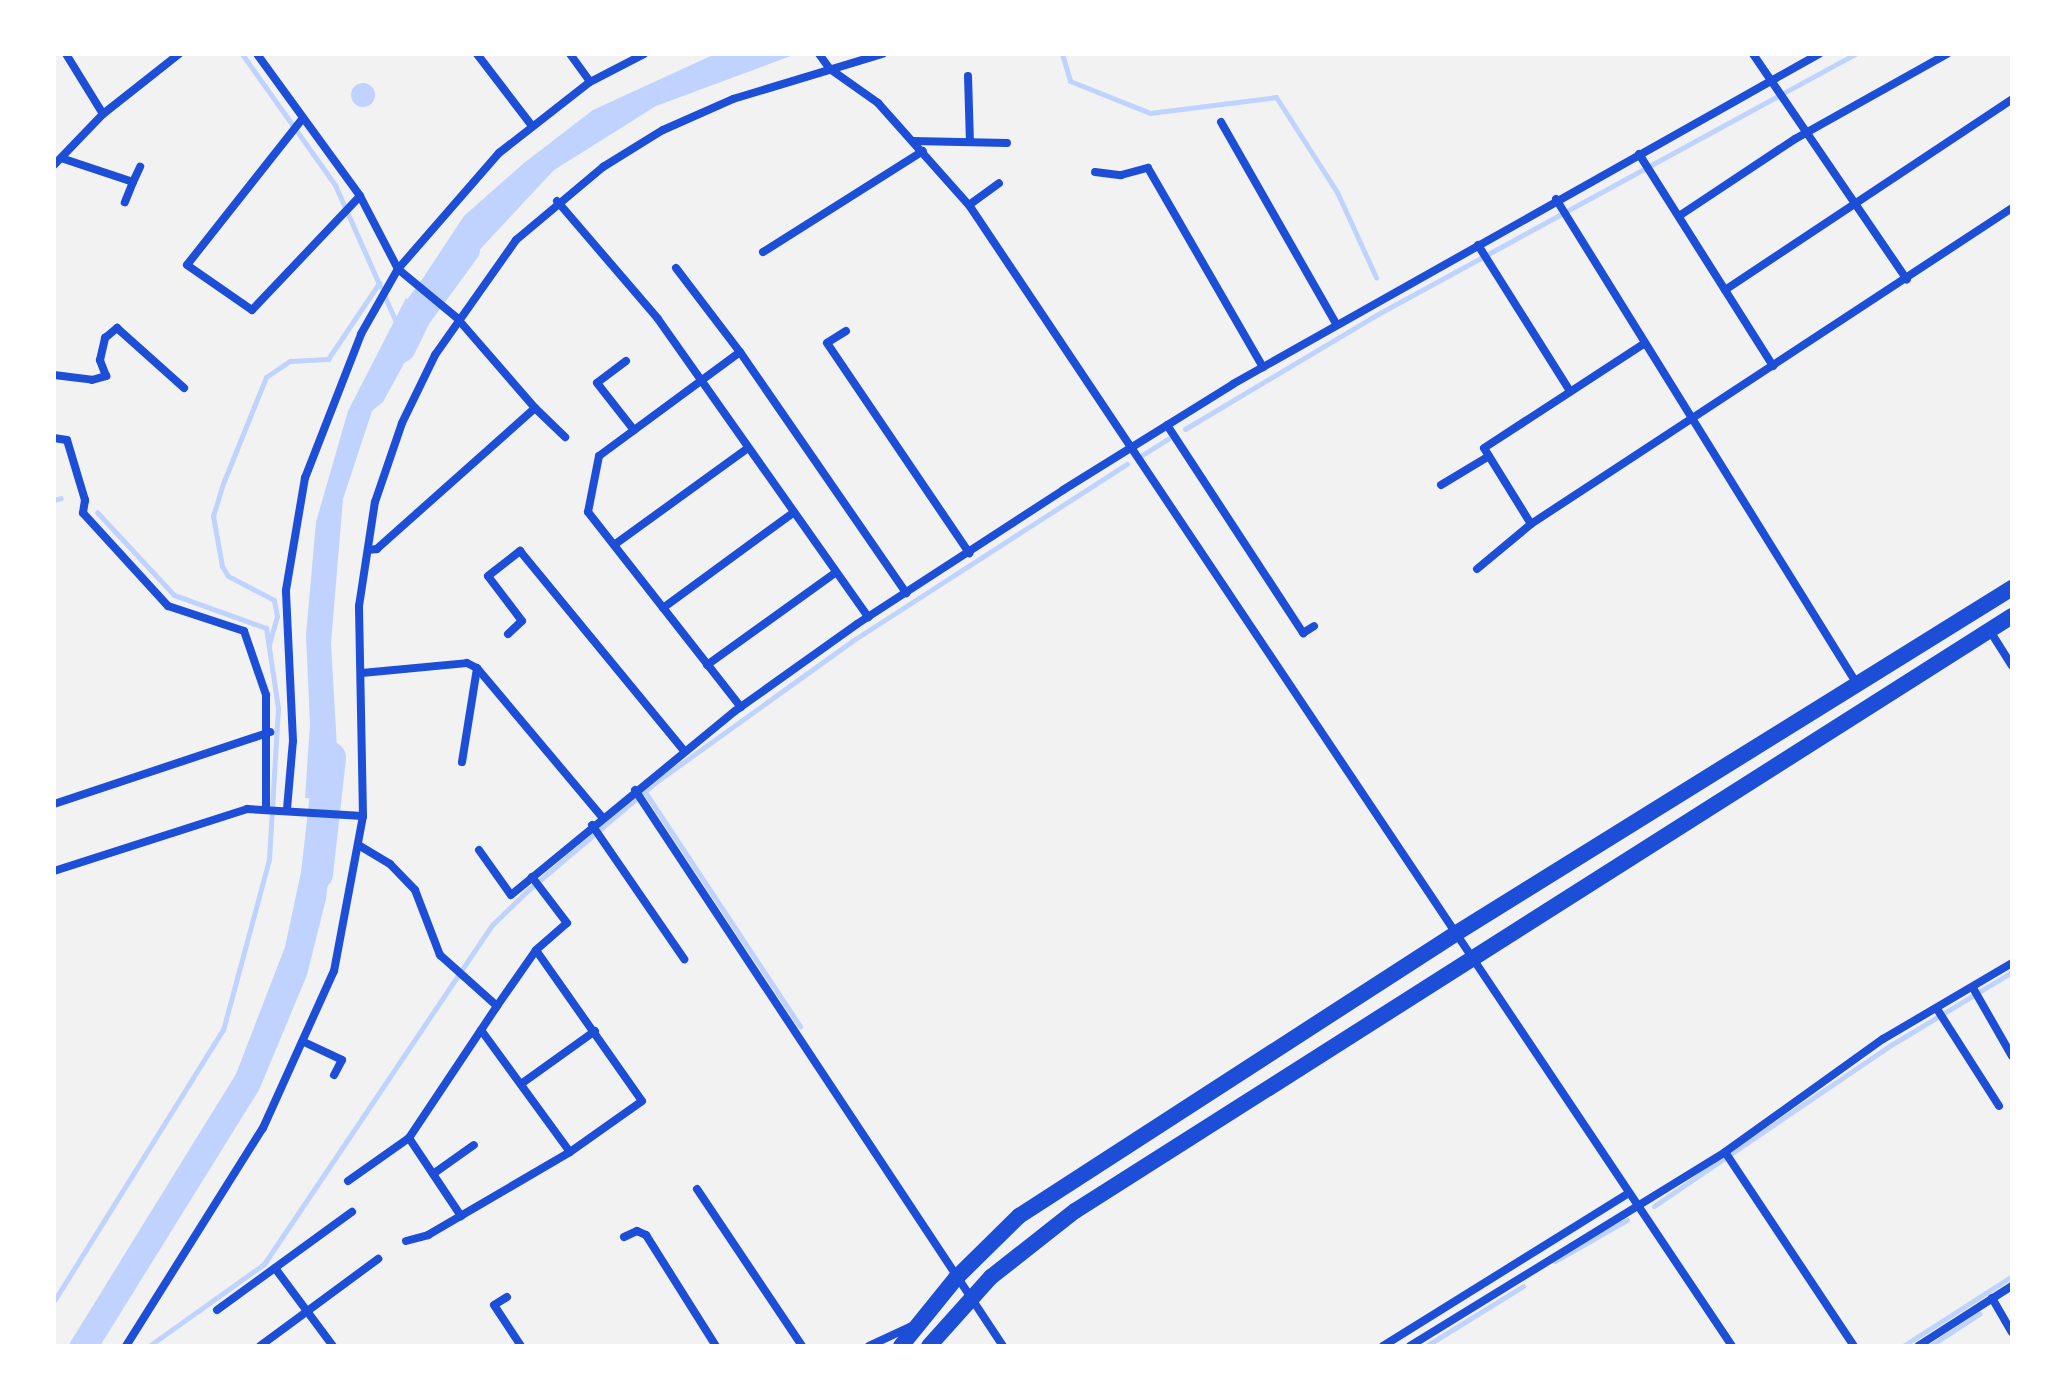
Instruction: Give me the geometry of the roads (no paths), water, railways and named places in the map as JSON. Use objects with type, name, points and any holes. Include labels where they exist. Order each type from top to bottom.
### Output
[{"type":"highway","points":[[901,1346],[956,1278],[1019,1216],[1455,934],[2012,588]]},
{"type":"highway","points":[[929,1346],[969,1297],[1015,1254],[1075,1211],[2012,616]]},
{"type":"street","points":[[79,54],[67,57],[103,114]]},
{"type":"street","points":[[133,182],[57,162],[103,114],[179,54]]},
{"type":"street","points":[[257,54],[300,121],[360,196],[400,272],[454,316],[535,408],[565,437]]},
{"type":"street","points":[[477,54],[532,126]]},
{"type":"street","points":[[570,54],[590,82]]},
{"type":"street","points":[[291,810],[293,741],[286,590],[305,478],[337,387],[400,272],[445,210],[532,126],[590,82],[644,54]]},
{"type":"street","points":[[819,54],[827,66],[878,103],[969,205],[1129,452],[1275,659],[1636,1208],[1732,1346]]},
{"type":"street","points":[[126,1346],[263,1128],[334,971],[360,846],[362,673],[359,606],[378,487],[402,423],[454,316],[516,240],[557,201],[663,130],[733,99],[827,66],[882,54]]},
{"type":"street","points":[[1753,54],[1907,280]]},
{"type":"street","points":[[479,850],[511,895],[535,882],[596,830],[602,817],[638,795],[684,751],[868,617],[1263,367],[1556,199],[1819,54]]},
{"type":"street","points":[[1679,216],[1806,133],[1947,54]]},
{"type":"street","points":[[968,76],[970,142]]},
{"type":"street","points":[[1725,290],[2012,99]]},
{"type":"street","points":[[300,121],[187,265],[252,310],[360,196]]},
{"type":"street","points":[[1221,122],[1336,324]]},
{"type":"street","points":[[913,141],[1007,143]]},
{"type":"street","points":[[763,252],[923,151]]},
{"type":"street","points":[[1639,154],[1773,366]]},
{"type":"street","points":[[125,202],[140,167]]},
{"type":"street","points":[[1095,172],[1121,175],[1148,168],[1263,367]]},
{"type":"street","points":[[969,205],[999,183]]},
{"type":"street","points":[[1556,199],[1857,684]]},
{"type":"street","points":[[557,201],[658,319],[868,617]]},
{"type":"street","points":[[1477,569],[1531,524],[1693,421],[2012,208]]},
{"type":"street","points":[[1478,245],[1570,391]]},
{"type":"street","points":[[676,268],[740,352],[906,593]]},
{"type":"street","points":[[54,375],[92,380],[106,376],[100,360],[105,338],[117,328],[184,388]]},
{"type":"street","points":[[846,331],[827,343],[969,553]]},
{"type":"street","points":[[1531,524],[1484,448],[1645,343]]},
{"type":"street","points":[[740,352],[599,456],[588,512],[741,707]]},
{"type":"street","points":[[626,361],[597,383],[634,430]]},
{"type":"street","points":[[368,550],[377,549],[535,408]]},
{"type":"street","points":[[1167,425],[1303,633],[1314,626]]},
{"type":"street","points":[[54,438],[67,440],[85,500],[83,513],[168,606],[244,631],[266,695],[270,732],[266,808]]},
{"type":"street","points":[[614,545],[748,448]]},
{"type":"street","points":[[1441,485],[1489,456]]},
{"type":"street","points":[[663,608],[793,513]]},
{"type":"street","points":[[508,634],[522,621],[488,576],[520,551],[684,751]]},
{"type":"street","points":[[707,665],[835,573]]},
{"type":"street","points":[[1990,631],[2012,666]]},
{"type":"street","points":[[362,673],[467,663],[477,668],[602,817]]},
{"type":"street","points":[[462,762],[477,668]]},
{"type":"street","points":[[54,804],[270,732]]},
{"type":"street","points":[[638,795],[1003,1346]]},
{"type":"street","points":[[54,871],[247,809],[358,816]]},
{"type":"street","points":[[596,830],[684,959]]},
{"type":"street","points":[[360,846],[390,864],[415,890],[440,955],[497,1006]]},
{"type":"street","points":[[348,1181],[409,1138],[536,950],[567,923],[535,882]]},
{"type":"street","points":[[406,1241],[461,1216],[570,1152],[642,1101],[536,950]]},
{"type":"street","points":[[1410,1346],[1636,1208],[1728,1158],[1883,1039],[1975,994],[2012,963]]},
{"type":"street","points":[[1975,994],[2012,1056]]},
{"type":"street","points":[[1940,1013],[1999,1106]]},
{"type":"street","points":[[481,1030],[570,1152]]},
{"type":"street","points":[[521,1084],[595,1031]]},
{"type":"street","points":[[304,1042],[342,1060]]},
{"type":"street","points":[[334,1075],[348,1048]]},
{"type":"street","points":[[409,1138],[461,1216]]},
{"type":"street","points":[[433,1174],[474,1145]]},
{"type":"street","points":[[1728,1158],[1854,1346]]},
{"type":"street","points":[[697,1189],[802,1346]]},
{"type":"street","points":[[1383,1346],[1627,1194]]},
{"type":"street","points":[[217,1310],[352,1212]]},
{"type":"street","points":[[624,1237],[637,1231],[646,1235],[716,1346]]},
{"type":"street","points":[[260,1346],[378,1259]]},
{"type":"street","points":[[275,1268],[333,1346]]},
{"type":"street","points":[[1918,1346],[2012,1286]]},
{"type":"street","points":[[507,1297],[494,1305],[521,1346]]},
{"type":"street","points":[[1992,1298],[2012,1332]]},
{"type":"street","points":[[869,1346],[916,1325]]},
{"type":"water","points":[[715,54],[796,54],[656,106],[554,170],[443,289],[425,275],[464,216],[524,163],[593,110]]},
{"type":"water","points":[[363,83],[371,87],[375,95],[371,103],[363,107],[355,103],[351,95],[355,87]]},
{"type":"water","points":[[406,298],[430,316],[383,402],[372,411],[343,499],[331,643],[340,801],[305,798],[310,724],[306,635],[316,522],[348,411]]},
{"type":"water","points":[[310,830],[334,832],[326,899],[307,975],[259,1090],[100,1346],[68,1346],[236,1074],[285,947]]},
{"type":"waterway","points":[[242,54],[335,185],[380,286]]},
{"type":"waterway","points":[[1062,54],[1070,81],[1150,113],[1276,97],[1337,192],[1376,277]]},
{"type":"waterway","points":[[1185,429],[1378,314],[1855,54]]},
{"type":"waterway","points":[[400,347],[415,316],[464,249]]},
{"type":"waterway","points":[[269,644],[277,616],[274,600],[228,576],[222,566],[213,516],[266,377],[290,361],[328,359],[379,283]]},
{"type":"waterway","points":[[384,295],[396,322]]},
{"type":"waterway","points":[[1139,457],[1168,439]]},
{"type":"waterway","points":[[149,1346],[264,1264],[492,925],[527,891],[656,782],[852,641],[1127,464]]},
{"type":"waterway","points":[[54,500],[61,498]]},
{"type":"waterway","points":[[54,1301],[223,1030],[269,859],[278,708],[266,628],[174,595],[97,512]]},
{"type":"waterway","points":[[317,874],[330,758]]},
{"type":"waterway","points":[[645,792],[800,1026]]},
{"type":"waterway","points":[[1654,1206],[1891,1045],[2012,972]]},
{"type":"waterway","points":[[1555,1261],[1627,1220]]},
{"type":"waterway","points":[[1903,1346],[2012,1276]]},
{"type":"waterway","points":[[1426,1346],[1523,1286]]},
{"type":"waterway","points":[[1930,1346],[1979,1314]]}]
